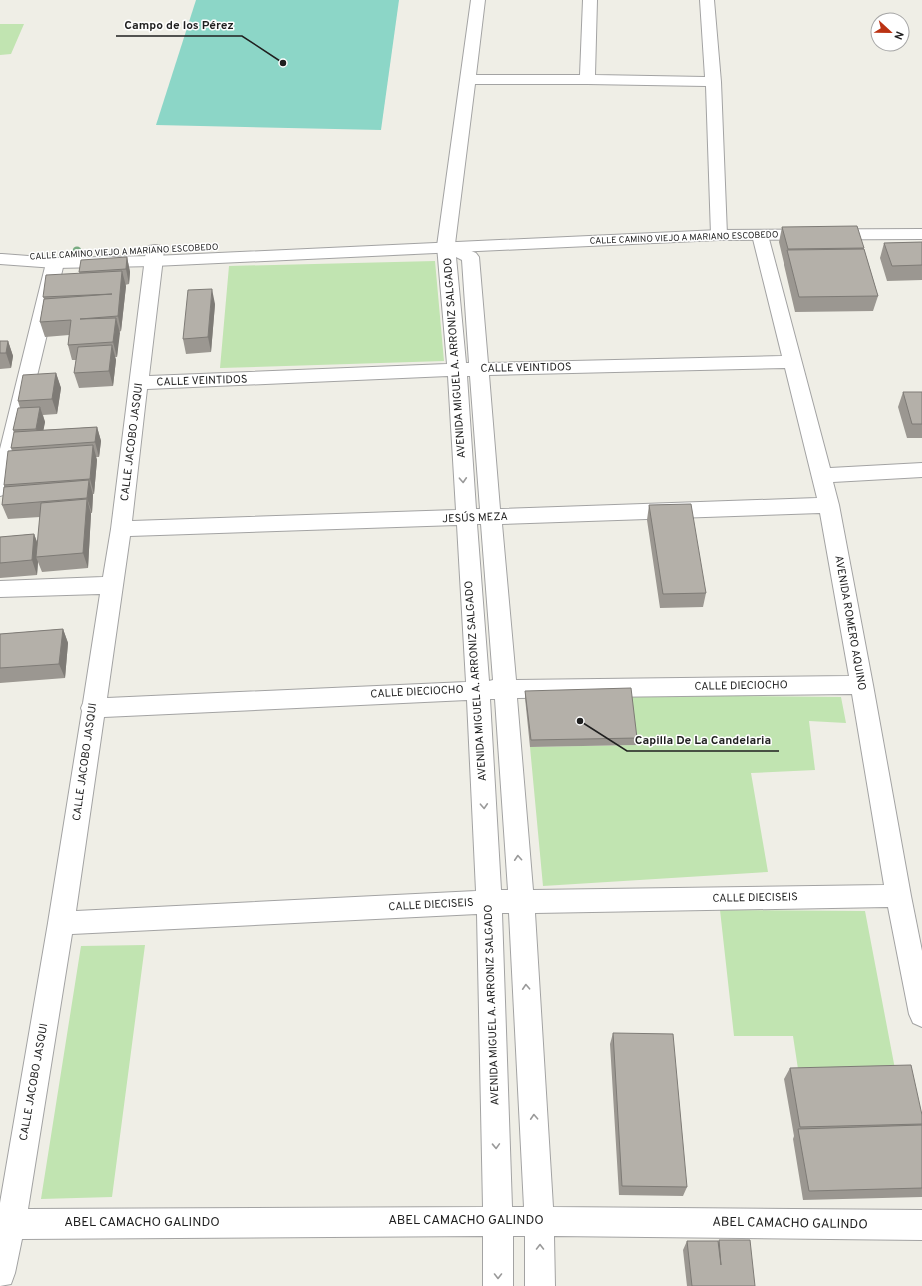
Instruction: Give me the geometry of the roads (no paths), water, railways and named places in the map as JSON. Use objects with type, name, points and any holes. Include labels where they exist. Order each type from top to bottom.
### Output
[{"type":"street","name":"AVENIDA MIGUEL A. ARRONIZ SALGADO","points":[[478,0],[446,246],[468,370],[491,517],[522,901],[540,1221],[540,1286]]},
{"type":"street","points":[[587,79],[590,0]]},
{"type":"street","points":[[707,0],[713,82],[719,235]]},
{"type":"street","points":[[467,80],[587,79],[713,82]]},
{"type":"street","name":"CALLE CAMINO VIEJO A MARIANO ESCOBEDO","points":[[1,259],[56,254],[155,255],[446,246],[719,235],[922,234]]},
{"type":"street","name":"AVENIDA ROMERO AQUINO","points":[[760,235],[829,505],[862,685],[898,896],[922,1014]]},
{"type":"street","name":"CALLE CAMINO VIEJO A MARIANO ESCOBEDO","points":[[1,259],[55,264],[155,255]]},
{"type":"street","name":"CALLE JACOBO JASQUI","points":[[0,1269],[11,1224],[61,923],[92,708],[112,585],[140,383],[155,255]]},
{"type":"street","points":[[0,489],[55,264]]},
{"type":"street","name":"CALLE VEINTIDOS","points":[[140,383],[468,370],[792,362]]},
{"type":"street","name":"AVENIDA MIGUEL A. ARRONIZ SALGADO","points":[[468,370],[466,518],[478,690],[489,902],[498,1221],[498,1286]]},
{"type":"street","points":[[821,476],[922,470]]},
{"type":"street","name":"JESÚS MEZA","points":[[120,528],[466,518],[829,505]]},
{"type":"street","points":[[0,589],[112,585]]},
{"type":"street","name":"CALLE DIECIOCHO","points":[[92,708],[506,689],[862,685]]},
{"type":"street","name":"CALLE DIECISEIS","points":[[61,923],[489,902],[898,896]]},
{"type":"street","name":"ABEL CAMACHO GALINDO","points":[[11,1224],[540,1221],[922,1225]]},
{"type":"place","name":"Campo de los Pérez","points":[[283,63]]},
{"type":"place","name":"Capilla De La Candelaria","points":[[580,721]]}]
